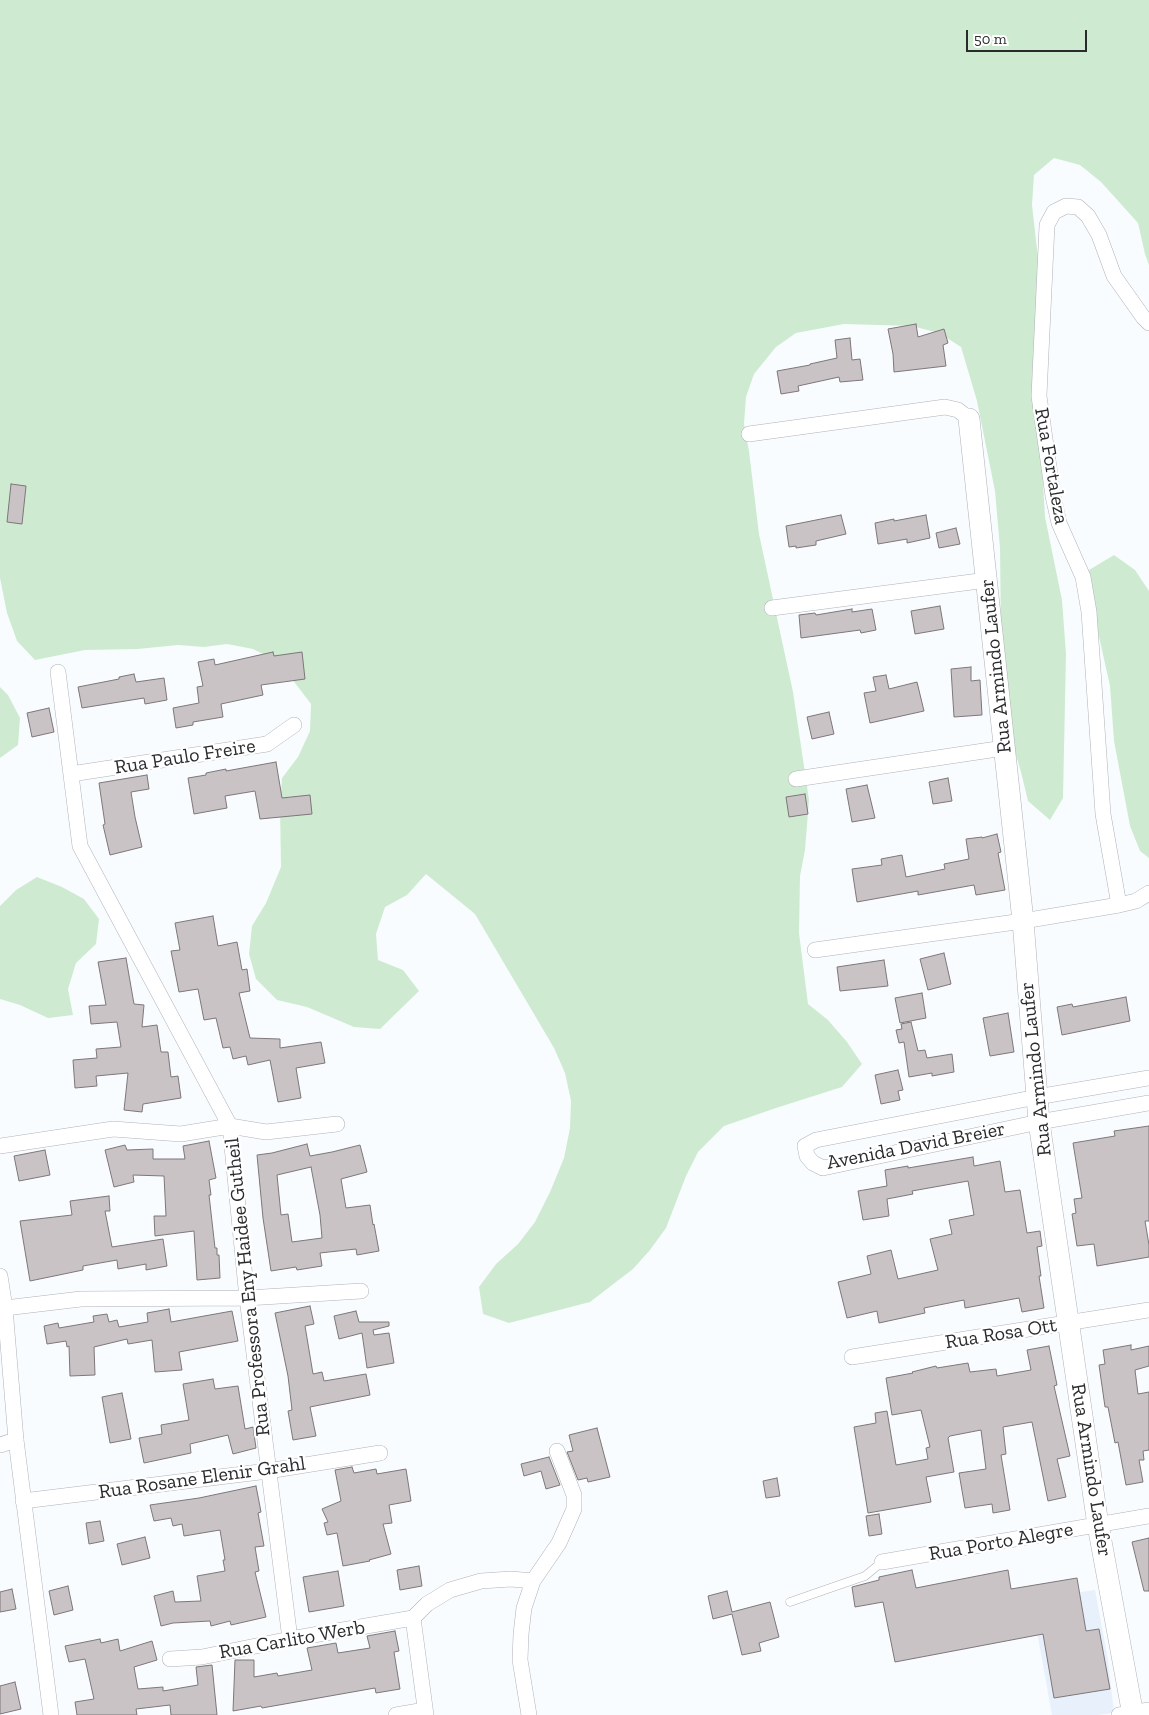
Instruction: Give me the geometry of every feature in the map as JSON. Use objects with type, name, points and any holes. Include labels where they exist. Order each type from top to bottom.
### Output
[{"type":"street","name":"Rua Fortaleza","points":[[1119,905],[1103,814],[1089,612],[1083,577],[1059,523],[1053,496],[1038,396],[1047,225],[1054,212],[1066,206],[1078,207],[1088,216],[1100,235],[1114,276],[1149,323]]},
{"type":"street","points":[[749,434],[945,407],[958,410],[969,418]]},
{"type":"street","name":"Rua Armindo Laufer","points":[[969,418],[1023,921],[1040,1122],[1098,1525],[1134,1713]]},
{"type":"street","points":[[772,608],[986,580]]},
{"type":"street","name":"Rua Professora Eny Haidee Gutheil","points":[[58,672],[80,846],[230,1126],[247,1298],[290,1639]]},
{"type":"street","name":"Rua Paulo Freire","points":[[71,774],[267,744],[294,725]]},
{"type":"street","points":[[796,779],[1004,748]]},
{"type":"street","points":[[816,950],[1023,921],[1119,905],[1136,901],[1149,893]]},
{"type":"street","name":"Avenida David Breier","points":[[1149,1078],[1037,1097],[816,1140],[805,1146],[807,1156],[813,1164],[823,1168],[1040,1122],[1149,1103]]},
{"type":"street","points":[[0,1146],[113,1129],[181,1134],[230,1126],[266,1132],[336,1124]]},
{"type":"street","points":[[0,1276],[23,1501],[51,1715]]},
{"type":"street","points":[[4,1308],[81,1299],[247,1298],[361,1291]]},
{"type":"street","name":"Rua Rosa Ott","points":[[852,1357],[1149,1310]]},
{"type":"street","points":[[0,1445],[16,1440]]},
{"type":"street","points":[[529,1715],[520,1660],[524,1608],[533,1581],[559,1543],[574,1509],[574,1495],[557,1451]]},
{"type":"street","name":"Rua Rosane Elenir Grahl","points":[[23,1501],[268,1470],[380,1453]]},
{"type":"street","name":"Rua Porto Alegre","points":[[882,1562],[1149,1516]]},
{"type":"street","points":[[396,1715],[425,1713],[413,1618],[427,1604],[450,1590],[481,1581],[511,1579],[533,1581]]},
{"type":"street","name":"Rua Carlito Werb","points":[[170,1659],[202,1657],[290,1639],[413,1618]]},
{"type":"lane","points":[[790,1602],[865,1576],[882,1562]]},
{"type":"shaded area","points":[[1095,1590],[1108,1660],[1114,1713],[1052,1715],[1031,1599]]},
{"type":"green space","points":[[0,0],[1149,0],[1149,265],[1138,223],[1101,182],[1080,165],[1054,158],[1034,175],[1032,205],[1038,258],[1038,438],[1042,466],[1045,517],[1062,600],[1066,654],[1063,798],[1050,820],[1028,801],[1014,748],[1001,635],[1000,548],[995,491],[977,401],[961,347],[939,333],[912,326],[844,324],[796,333],[776,347],[754,374],[746,397],[744,424],[759,534],[793,692],[809,800],[805,850],[800,876],[799,933],[808,1004],[828,1020],[847,1042],[862,1064],[842,1087],[724,1126],[698,1152],[686,1176],[666,1228],[650,1250],[633,1269],[590,1302],[509,1323],[483,1314],[479,1287],[496,1264],[518,1244],[535,1222],[550,1192],[564,1158],[570,1128],[571,1101],[565,1073],[554,1048],[475,914],[426,874],[407,895],[385,907],[376,934],[378,960],[403,970],[419,991],[380,1029],[354,1027],[307,1007],[277,1000],[256,979],[249,954],[252,926],[266,903],[281,867],[280,806],[282,778],[298,757],[310,731],[311,704],[279,662],[253,649],[227,644],[204,647],[178,645],[138,649],[85,650],[35,660],[17,641],[7,613],[0,578]]},
{"type":"green space","points":[[1114,555],[1135,570],[1149,591],[1149,858],[1140,851],[1130,826],[1114,741],[1110,686],[1092,605],[1089,570]]},
{"type":"green space","points":[[0,687],[8,695],[20,718],[18,745],[0,758]]},
{"type":"green space","points":[[37,877],[62,887],[84,899],[99,919],[96,944],[76,963],[68,989],[73,1015],[48,1018],[20,1005],[0,999],[0,906],[16,890]]},
{"type":"building","points":[[916,324],[918,337],[944,329],[948,343],[943,345],[946,366],[894,372],[888,329]]},
{"type":"building","points":[[850,338],[852,360],[860,359],[863,380],[840,382],[839,377],[798,386],[799,391],[781,394],[777,371],[837,358],[835,340]]},
{"type":"building","points":[[11,484],[26,486],[22,524],[7,522]]},
{"type":"building","points":[[841,515],[846,534],[816,541],[816,545],[796,548],[796,546],[789,547],[786,526]]},
{"type":"building","points":[[926,515],[930,538],[907,543],[907,539],[878,544],[875,523]]},
{"type":"building","points":[[956,528],[960,544],[939,548],[936,533]]},
{"type":"building","points":[[940,606],[944,629],[915,634],[911,611]]},
{"type":"building","points":[[852,609],[852,612],[872,609],[876,630],[861,633],[860,630],[801,638],[799,615],[815,613],[816,615]]},
{"type":"building","points":[[273,652],[274,656],[302,652],[305,679],[261,685],[263,695],[221,704],[223,717],[193,722],[193,725],[176,728],[173,708],[199,703],[197,687],[203,686],[198,662],[214,659],[215,665]]},
{"type":"building","points":[[971,667],[971,681],[980,680],[982,715],[954,717],[951,669]]},
{"type":"building","points":[[134,674],[136,682],[164,678],[167,700],[145,704],[144,698],[82,708],[78,687]]},
{"type":"building","points":[[886,675],[889,689],[917,682],[924,711],[870,723],[864,693],[876,691],[873,677]]},
{"type":"building","points":[[49,708],[54,732],[32,737],[27,713]]},
{"type":"building","points":[[829,712],[834,734],[812,739],[807,717]]},
{"type":"building","points":[[276,762],[282,798],[310,795],[312,814],[260,819],[255,791],[225,796],[227,808],[194,814],[188,778],[226,769],[226,771]]},
{"type":"building","points":[[147,775],[149,789],[131,792],[142,847],[110,855],[103,825],[105,824],[99,783]]},
{"type":"building","points":[[948,778],[952,801],[933,804],[929,782]]},
{"type":"building","points":[[867,785],[875,818],[852,822],[846,789]]},
{"type":"building","points":[[805,794],[808,814],[789,817],[786,797]]},
{"type":"building","points":[[997,834],[1001,852],[998,853],[1005,890],[976,895],[974,885],[918,895],[918,891],[857,902],[852,869],[882,865],[881,859],[902,855],[906,877],[945,869],[944,864],[969,859],[966,839],[982,838]]},
{"type":"building","points":[[213,916],[218,946],[237,942],[242,970],[247,969],[250,991],[239,993],[250,1038],[280,1039],[280,1048],[321,1042],[325,1063],[296,1068],[301,1098],[278,1102],[270,1060],[248,1065],[246,1056],[233,1059],[230,1047],[223,1048],[216,1018],[204,1020],[198,989],[179,992],[171,951],[180,950],[175,923]]},
{"type":"building","points":[[944,953],[951,984],[928,990],[920,959]]},
{"type":"building","points":[[126,958],[134,1004],[144,1005],[142,1027],[157,1025],[161,1052],[168,1052],[171,1077],[178,1076],[181,1098],[143,1104],[142,1112],[124,1110],[128,1073],[96,1076],[97,1086],[75,1088],[73,1060],[97,1058],[96,1049],[121,1047],[117,1022],[91,1024],[89,1006],[106,1005],[98,962]]},
{"type":"building","points":[[884,960],[888,986],[840,991],[837,967]]},
{"type":"building","points":[[922,993],[926,1018],[900,1023],[895,998]]},
{"type":"building","points":[[1126,997],[1130,1021],[1062,1035],[1057,1007],[1072,1004],[1073,1007]]},
{"type":"building","points":[[1008,1013],[1014,1052],[990,1056],[983,1018]]},
{"type":"building","points":[[911,1022],[918,1051],[925,1050],[927,1058],[952,1054],[954,1072],[932,1076],[932,1073],[909,1077],[904,1042],[899,1043],[896,1030],[902,1029],[901,1024]]},
{"type":"building","points":[[898,1070],[903,1090],[898,1091],[900,1100],[881,1104],[875,1075]]},
{"type":"building","points":[[1149,1126],[1149,1221],[1145,1221],[1149,1257],[1097,1266],[1094,1244],[1077,1246],[1072,1214],[1076,1213],[1074,1199],[1082,1198],[1073,1143],[1115,1136],[1114,1131]]},
{"type":"building","points":[[209,1141],[216,1178],[209,1180],[211,1195],[209,1195],[215,1248],[217,1248],[217,1255],[219,1255],[220,1278],[197,1280],[194,1231],[155,1236],[154,1216],[166,1216],[164,1176],[133,1175],[134,1182],[114,1187],[105,1150],[125,1145],[127,1150],[153,1149],[153,1159],[185,1159],[183,1146]]},
{"type":"building","points":[[307,1144],[310,1156],[360,1145],[367,1172],[341,1179],[346,1208],[370,1205],[379,1251],[357,1255],[356,1249],[320,1253],[322,1266],[297,1270],[296,1267],[271,1271],[263,1218],[257,1155]],"holes":[[[311,1167],[320,1215],[322,1238],[292,1242],[288,1214],[281,1215],[277,1175]]]},
{"type":"building","points":[[45,1150],[50,1175],[19,1181],[14,1156]]},
{"type":"building","points":[[973,1157],[974,1166],[1000,1161],[1005,1192],[1020,1190],[1027,1233],[1040,1231],[1042,1246],[1037,1247],[1044,1308],[1022,1312],[1019,1298],[965,1308],[964,1300],[924,1308],[925,1313],[879,1323],[877,1311],[847,1318],[838,1282],[871,1274],[867,1256],[891,1250],[898,1279],[938,1270],[930,1239],[952,1234],[949,1220],[974,1215],[968,1181],[912,1191],[913,1194],[887,1199],[889,1216],[863,1220],[858,1191],[887,1186],[885,1170]]},
{"type":"building","points":[[109,1196],[110,1211],[105,1211],[112,1247],[163,1239],[167,1266],[146,1270],[146,1264],[118,1269],[117,1260],[83,1266],[83,1270],[30,1281],[20,1221],[72,1215],[70,1201]]},
{"type":"building","points":[[310,1306],[314,1324],[305,1326],[313,1374],[322,1372],[324,1381],[366,1374],[370,1395],[310,1407],[316,1436],[293,1440],[288,1411],[292,1410],[288,1376],[275,1313]]},
{"type":"building","points":[[169,1309],[171,1322],[232,1311],[238,1341],[179,1352],[182,1370],[155,1372],[152,1340],[128,1344],[127,1339],[94,1347],[95,1375],[70,1376],[69,1346],[67,1347],[66,1341],[47,1344],[44,1326],[58,1323],[59,1328],[94,1322],[93,1316],[107,1314],[109,1322],[117,1320],[119,1327],[148,1322],[147,1313]]},
{"type":"building","points":[[356,1311],[359,1322],[389,1322],[389,1326],[373,1330],[374,1335],[389,1333],[394,1363],[367,1368],[362,1333],[339,1339],[334,1316]]},
{"type":"building","points":[[1131,1345],[1131,1350],[1149,1346],[1149,1366],[1135,1370],[1138,1394],[1149,1392],[1149,1450],[1143,1451],[1144,1460],[1139,1460],[1143,1482],[1126,1485],[1118,1442],[1115,1443],[1108,1407],[1105,1407],[1099,1365],[1105,1364],[1103,1350]]},
{"type":"building","points":[[1049,1346],[1057,1385],[1054,1386],[1070,1456],[1057,1459],[1066,1497],[1048,1501],[1032,1422],[1003,1427],[1006,1454],[1001,1455],[1010,1510],[993,1513],[992,1504],[965,1508],[959,1473],[986,1469],[981,1430],[948,1438],[954,1472],[926,1477],[931,1502],[868,1513],[854,1427],[876,1423],[875,1413],[887,1411],[896,1465],[928,1459],[926,1448],[930,1447],[921,1410],[892,1415],[886,1378],[936,1366],[937,1368],[968,1363],[970,1372],[996,1369],[997,1376],[1031,1370],[1027,1350]]},
{"type":"building","points":[[213,1379],[215,1389],[238,1386],[245,1429],[253,1427],[256,1448],[233,1454],[228,1435],[190,1444],[191,1453],[144,1463],[139,1438],[162,1434],[161,1425],[189,1420],[183,1384]]},
{"type":"building","points":[[122,1393],[131,1439],[110,1443],[102,1397]]},
{"type":"building","points":[[597,1428],[610,1477],[588,1482],[587,1478],[578,1480],[567,1452],[573,1451],[569,1435]]},
{"type":"building","points":[[549,1457],[560,1485],[546,1489],[541,1471],[524,1476],[521,1464]]},
{"type":"building","points":[[352,1467],[354,1473],[376,1469],[377,1474],[406,1469],[411,1501],[389,1505],[392,1523],[383,1524],[391,1554],[370,1561],[343,1566],[337,1533],[327,1535],[324,1523],[328,1522],[322,1509],[341,1501],[335,1470]]},
{"type":"building","points":[[777,1478],[780,1496],[766,1498],[763,1481]]},
{"type":"building","points":[[256,1486],[261,1512],[258,1513],[264,1546],[255,1547],[259,1571],[255,1572],[266,1617],[231,1625],[230,1621],[211,1626],[210,1621],[173,1623],[161,1626],[154,1596],[173,1591],[175,1602],[201,1601],[197,1576],[225,1571],[223,1560],[225,1560],[220,1530],[184,1536],[182,1524],[173,1526],[171,1518],[154,1521],[150,1505],[199,1498]]},
{"type":"building","points":[[879,1514],[882,1534],[869,1536],[866,1516]]},
{"type":"building","points":[[100,1521],[104,1541],[89,1544],[86,1523]]},
{"type":"building","points":[[145,1537],[150,1558],[122,1565],[117,1544]]},
{"type":"building","points":[[1149,1538],[1149,1591],[1144,1591],[1132,1542]]},
{"type":"building","points":[[419,1566],[422,1586],[400,1590],[397,1570]]},
{"type":"building","points":[[912,1570],[916,1588],[1008,1570],[1011,1589],[1077,1578],[1086,1631],[1099,1629],[1110,1689],[1054,1698],[1043,1634],[895,1662],[883,1602],[855,1607],[852,1587],[879,1580],[879,1577]]},
{"type":"building","points":[[338,1571],[344,1606],[309,1612],[303,1577]]},
{"type":"building","points":[[68,1586],[73,1610],[54,1615],[49,1591]]},
{"type":"building","points":[[12,1589],[16,1609],[0,1612],[0,1592]]},
{"type":"building","points":[[727,1591],[732,1612],[770,1602],[779,1637],[759,1643],[761,1651],[742,1655],[732,1614],[713,1619],[708,1596]]},
{"type":"building","points":[[395,1631],[399,1651],[394,1652],[400,1689],[376,1693],[375,1688],[262,1708],[261,1706],[233,1711],[235,1660],[254,1660],[254,1677],[277,1673],[278,1676],[312,1670],[307,1648],[336,1643],[338,1653],[370,1648],[367,1636]]},
{"type":"building","points":[[100,1639],[101,1643],[118,1639],[120,1651],[152,1641],[157,1660],[134,1667],[138,1689],[163,1687],[163,1691],[198,1685],[196,1667],[212,1665],[217,1715],[171,1715],[170,1705],[136,1709],[137,1715],[77,1715],[75,1702],[94,1699],[85,1659],[69,1662],[65,1646]]},
{"type":"building","points":[[15,1682],[21,1709],[0,1714],[0,1686]]}]
